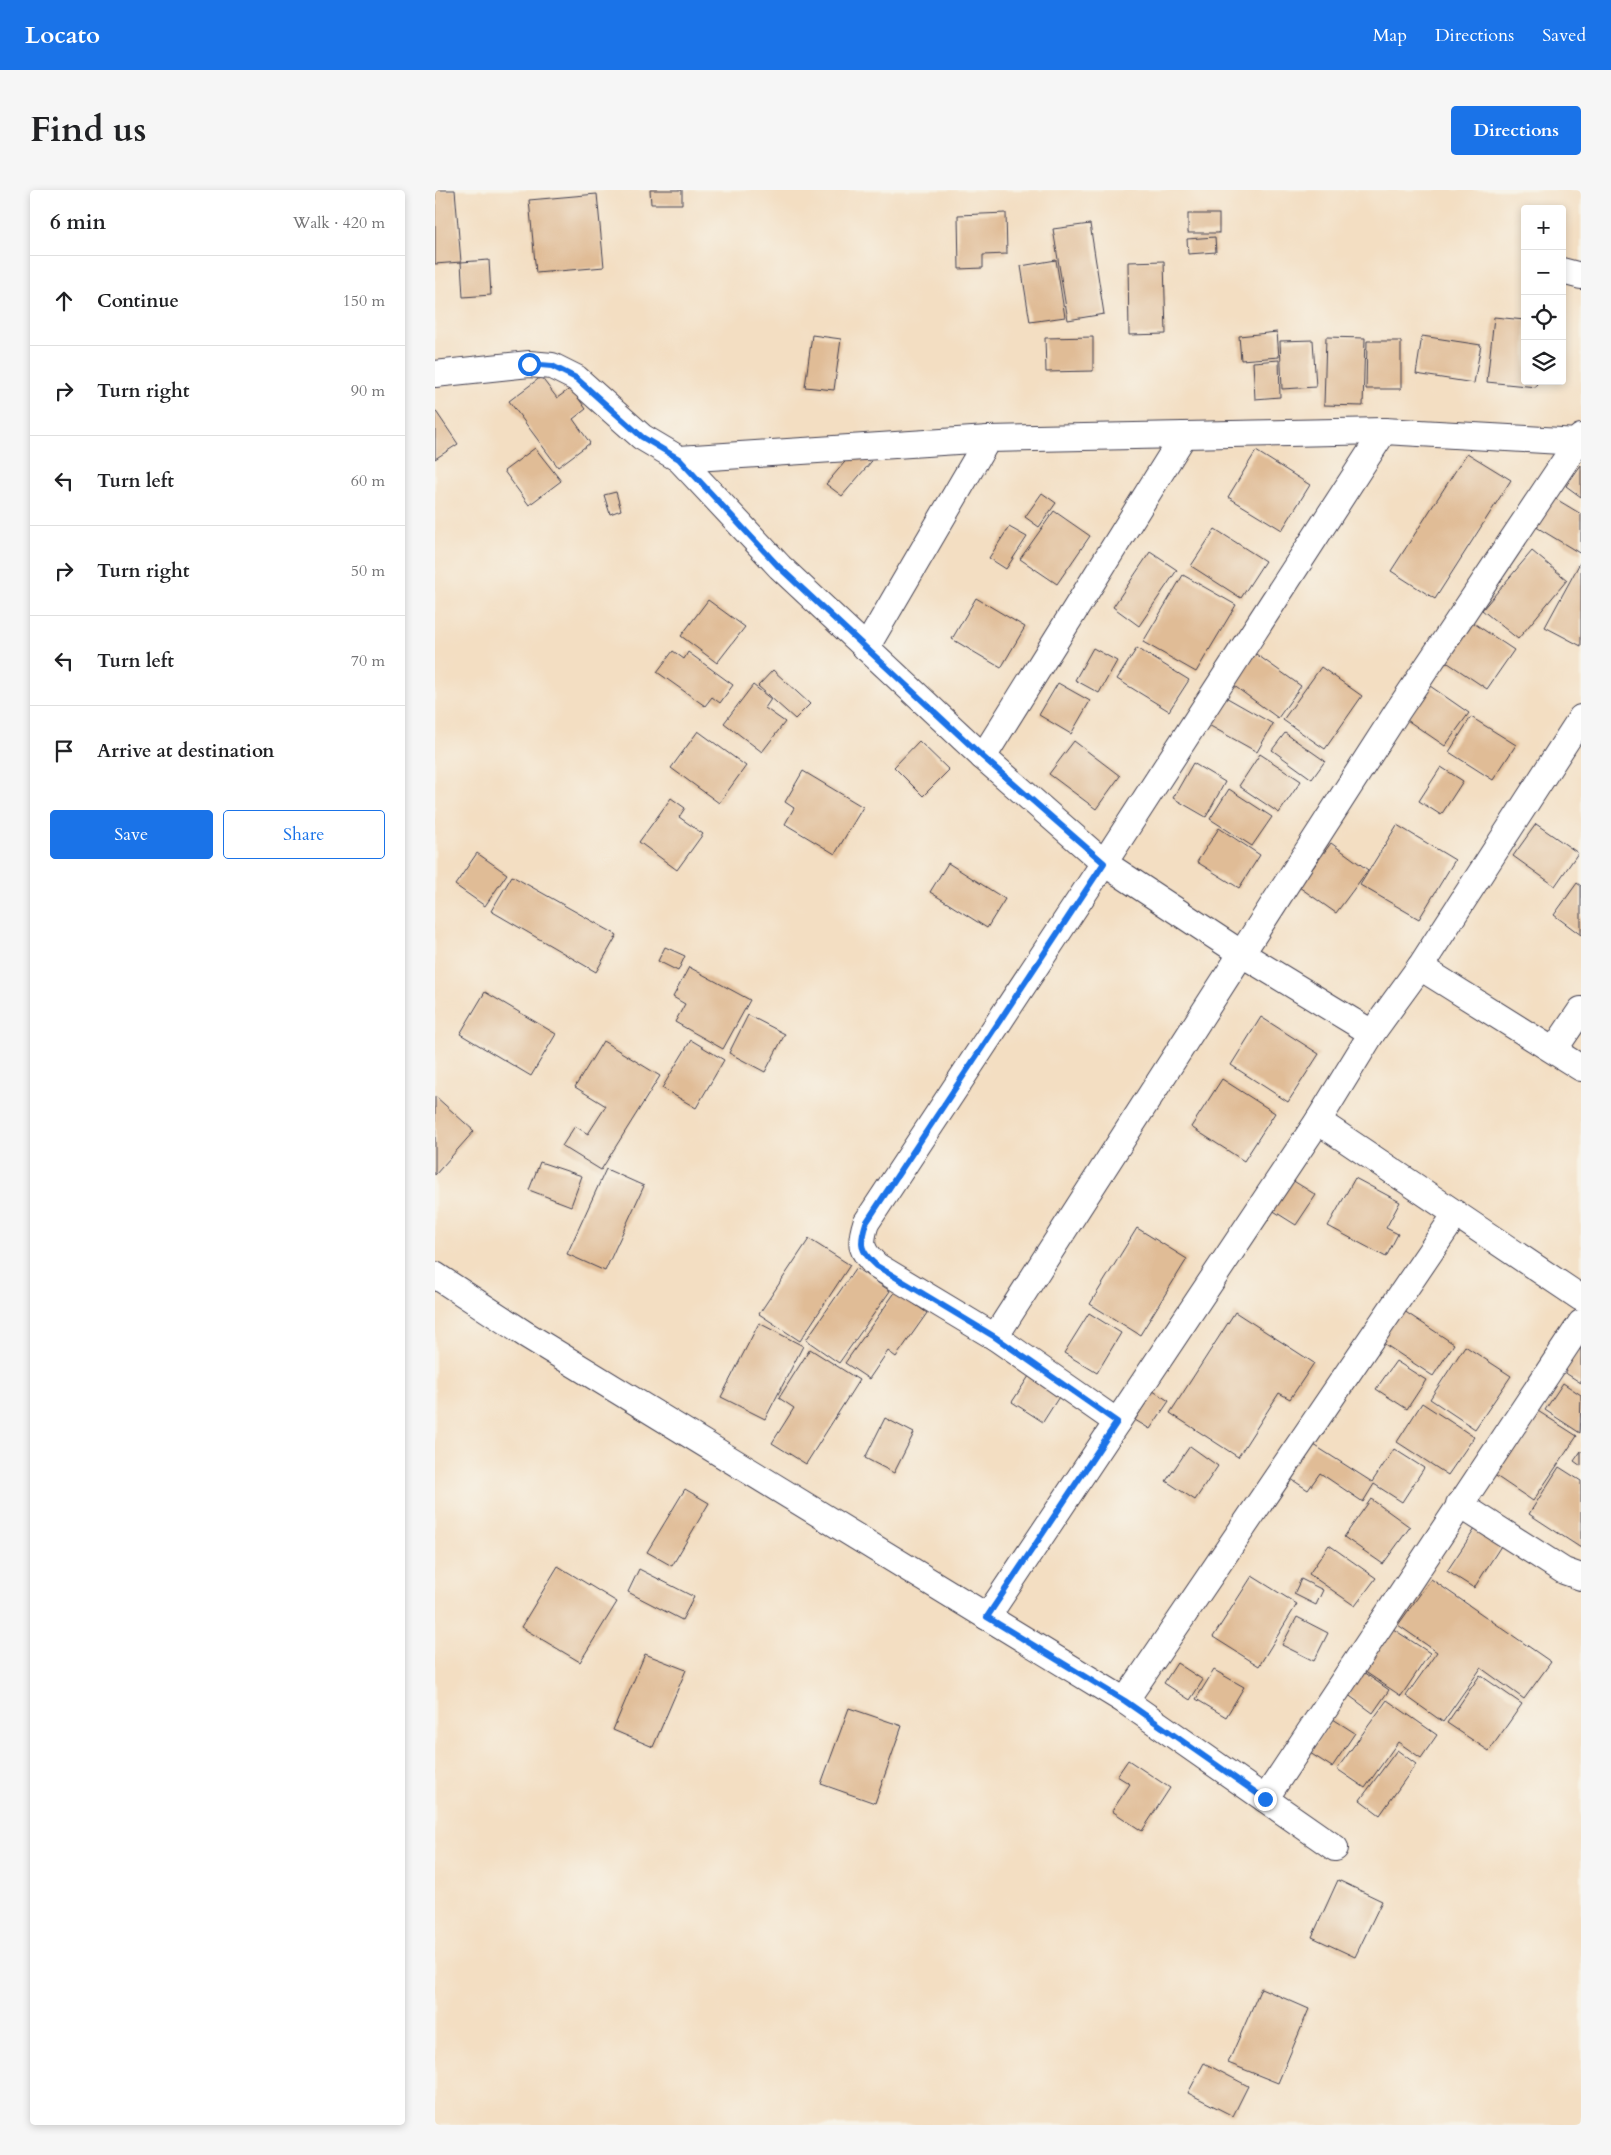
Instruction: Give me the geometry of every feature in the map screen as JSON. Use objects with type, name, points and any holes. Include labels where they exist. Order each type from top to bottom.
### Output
[{"type":"street","points":[[1566,272],[1581,276]]},
{"type":"street","points":[[435,374],[529,364],[552,366],[576,378],[642,437],[679,459],[779,567],[983,757],[1104,863],[1242,954],[1372,1033]]},
{"type":"street","points":[[679,459],[988,439],[1384,431],[1579,439]]},
{"type":"street","points":[[1117,1422],[995,1337],[877,1266],[865,1255],[861,1240],[866,1223],[1104,863],[1384,431]]},
{"type":"street","points":[[983,757],[1184,435]]},
{"type":"street","points":[[865,648],[988,439]]},
{"type":"street","points":[[995,1337],[1397,712],[1579,439]]},
{"type":"street","points":[[987,1617],[1318,1121],[1372,1033],[1420,966],[1581,718]]},
{"type":"street","points":[[1420,966],[1581,1068]]},
{"type":"street","points":[[1554,1050],[1581,1010]]},
{"type":"street","points":[[1318,1121],[1581,1298]]},
{"type":"street","points":[[1125,1701],[1456,1214]]},
{"type":"street","points":[[435,1274],[525,1334],[1125,1701],[1335,1848]]},
{"type":"street","points":[[1265,1799],[1459,1504],[1581,1323]]},
{"type":"street","points":[[1459,1504],[1564,1571],[1581,1577]]},
{"type":"building","points":[[435,190],[455,190],[461,262],[435,264]]},
{"type":"building","points":[[650,190],[682,190],[682,204],[651,204]]},
{"type":"building","points":[[597,194],[604,267],[536,273],[529,200]]},
{"type":"building","points":[[1006,213],[1007,254],[983,255],[983,268],[959,269],[958,215]]},
{"type":"building","points":[[1188,214],[1219,214],[1219,233],[1188,233]]},
{"type":"building","points":[[1090,224],[1104,314],[1068,320],[1053,229]]},
{"type":"building","points":[[1215,237],[1216,252],[1188,254],[1187,239]]},
{"type":"building","points":[[489,260],[491,295],[463,297],[461,262]]},
{"type":"building","points":[[1056,260],[1065,317],[1030,322],[1021,266]]},
{"type":"building","points":[[1164,261],[1166,334],[1129,335],[1128,262]]},
{"type":"building","points":[[1494,317],[1521,320],[1521,385],[1536,385],[1536,387],[1487,382]]},
{"type":"building","points":[[1277,332],[1279,357],[1241,360],[1239,336]]},
{"type":"building","points":[[812,335],[841,339],[834,390],[805,387]]},
{"type":"building","points":[[1422,336],[1481,345],[1474,383],[1416,374]]},
{"type":"building","points":[[1093,337],[1093,371],[1046,372],[1045,338]]},
{"type":"building","points":[[1326,337],[1365,338],[1363,406],[1324,405]]},
{"type":"building","points":[[1313,340],[1316,387],[1282,389],[1280,341]]},
{"type":"building","points":[[1367,341],[1401,341],[1401,389],[1366,389]]},
{"type":"building","points":[[1279,360],[1280,397],[1255,399],[1253,362]]},
{"type":"building","points":[[541,377],[557,398],[571,388],[586,409],[573,419],[590,443],[558,467],[509,401]]},
{"type":"building","points":[[435,410],[458,444],[435,459]]},
{"type":"building","points":[[535,448],[561,481],[529,505],[504,471]]},
{"type":"building","points":[[856,449],[871,462],[842,496],[826,484]]},
{"type":"building","points":[[1256,451],[1310,485],[1282,530],[1228,497]]},
{"type":"building","points":[[1467,453],[1511,480],[1435,599],[1391,571]]},
{"type":"building","points":[[1581,465],[1581,497],[1566,486]]},
{"type":"building","points":[[616,492],[621,510],[610,514],[604,495]]},
{"type":"building","points":[[1042,493],[1056,503],[1039,527],[1025,517]]},
{"type":"building","points":[[1551,496],[1581,514],[1581,554],[1533,525]]},
{"type":"building","points":[[1054,511],[1090,536],[1057,584],[1020,559]]},
{"type":"building","points":[[1009,527],[1027,537],[1006,569],[989,558]]},
{"type":"building","points":[[1215,529],[1265,561],[1241,598],[1191,566]]},
{"type":"building","points":[[1532,551],[1567,580],[1518,639],[1482,610]]},
{"type":"building","points":[[1150,552],[1177,570],[1139,626],[1113,607]]},
{"type":"building","points":[[1581,561],[1581,646],[1545,627]]},
{"type":"building","points":[[1183,575],[1236,605],[1196,672],[1143,642]]},
{"type":"building","points":[[976,598],[1025,627],[1001,668],[952,639]]},
{"type":"building","points":[[708,600],[745,627],[717,663],[681,636]]},
{"type":"building","points":[[1469,620],[1514,650],[1487,689],[1442,659]]},
{"type":"building","points":[[1093,648],[1117,661],[1099,693],[1075,680]]},
{"type":"building","points":[[1137,648],[1189,680],[1169,711],[1117,679]]},
{"type":"building","points":[[673,651],[684,659],[688,652],[733,685],[720,703],[712,697],[705,706],[657,672]]},
{"type":"building","points":[[1256,654],[1301,686],[1278,718],[1233,685]]},
{"type":"building","points":[[1321,667],[1362,696],[1325,749],[1283,720]]},
{"type":"building","points":[[773,670],[810,704],[795,719],[758,686]]},
{"type":"building","points":[[1058,683],[1090,701],[1071,734],[1039,715]]},
{"type":"building","points":[[753,685],[771,699],[765,708],[785,722],[762,752],[724,723]]},
{"type":"building","points":[[1430,686],[1469,713],[1445,746],[1407,720]]},
{"type":"building","points":[[1222,695],[1273,724],[1257,752],[1205,723]]},
{"type":"building","points":[[1471,717],[1516,745],[1493,780],[1449,752]]},
{"type":"building","points":[[698,731],[746,766],[719,803],[671,768]]},
{"type":"building","points":[[1285,733],[1325,761],[1312,779],[1272,750]]},
{"type":"building","points":[[919,741],[949,770],[923,796],[894,767]]},
{"type":"building","points":[[1074,741],[1120,776],[1096,809],[1049,774]]},
{"type":"building","points":[[1260,754],[1301,781],[1279,813],[1239,786]]},
{"type":"building","points":[[1193,763],[1225,782],[1206,817],[1173,798]]},
{"type":"building","points":[[1441,767],[1463,781],[1441,815],[1419,801]]},
{"type":"building","points":[[803,771],[863,807],[835,854],[785,824],[794,808],[785,802]]},
{"type":"building","points":[[1229,789],[1272,817],[1252,846],[1210,819]]},
{"type":"building","points":[[671,798],[685,808],[679,817],[703,834],[677,870],[639,842]]},
{"type":"building","points":[[1536,824],[1578,853],[1555,886],[1513,856]]},
{"type":"building","points":[[1397,825],[1455,860],[1419,919],[1360,885]]},
{"type":"building","points":[[1219,828],[1260,855],[1239,888],[1197,862]]},
{"type":"building","points":[[1331,843],[1368,870],[1336,913],[1299,887]]},
{"type":"building","points":[[477,853],[507,874],[485,906],[455,885]]},
{"type":"building","points":[[948,863],[1005,899],[987,928],[930,892]]},
{"type":"building","points":[[512,876],[617,935],[596,972],[491,911]]},
{"type":"building","points":[[1577,883],[1581,886],[1581,935],[1554,915]]},
{"type":"building","points":[[665,947],[685,956],[678,971],[658,961]]},
{"type":"building","points":[[689,967],[750,1000],[723,1049],[675,1022],[685,1004],[673,997]]},
{"type":"building","points":[[485,992],[556,1034],[531,1076],[460,1034]]},
{"type":"building","points":[[748,1015],[785,1034],[765,1072],[729,1053]]},
{"type":"building","points":[[1261,1017],[1319,1054],[1288,1102],[1231,1065]]},
{"type":"building","points":[[691,1040],[724,1060],[696,1108],[662,1088]]},
{"type":"building","points":[[603,1041],[660,1076],[601,1170],[562,1146],[575,1126],[588,1134],[606,1106],[575,1087]]},
{"type":"building","points":[[1222,1079],[1275,1113],[1244,1161],[1191,1127]]},
{"type":"building","points":[[435,1096],[474,1131],[435,1175]]},
{"type":"building","points":[[540,1162],[582,1176],[571,1206],[529,1190]]},
{"type":"building","points":[[606,1169],[644,1186],[605,1271],[567,1254]]},
{"type":"building","points":[[1355,1178],[1400,1202],[1386,1228],[1398,1234],[1386,1257],[1328,1226]]},
{"type":"building","points":[[1292,1180],[1316,1195],[1296,1225],[1272,1210]]},
{"type":"building","points":[[1137,1228],[1187,1259],[1140,1335],[1090,1304]]},
{"type":"building","points":[[809,1239],[850,1265],[800,1341],[759,1314]]},
{"type":"building","points":[[856,1268],[890,1291],[839,1363],[806,1340]]},
{"type":"building","points":[[896,1291],[927,1313],[896,1357],[888,1351],[869,1379],[845,1363]]},
{"type":"building","points":[[1401,1309],[1454,1344],[1433,1376],[1380,1341]]},
{"type":"building","points":[[1235,1312],[1314,1363],[1290,1399],[1279,1393],[1238,1457],[1170,1413]]},
{"type":"building","points":[[1089,1313],[1121,1333],[1097,1373],[1064,1353]]},
{"type":"building","points":[[759,1323],[803,1346],[765,1419],[721,1397]]},
{"type":"building","points":[[1465,1346],[1511,1376],[1475,1429],[1430,1399]]},
{"type":"building","points":[[1581,1346],[1581,1383],[1564,1372]]},
{"type":"building","points":[[810,1349],[859,1380],[806,1464],[772,1443],[794,1408],[779,1398]]},
{"type":"building","points":[[1396,1361],[1426,1380],[1407,1409],[1376,1389]]},
{"type":"building","points":[[1031,1373],[1062,1392],[1043,1422],[1012,1402]]},
{"type":"building","points":[[1563,1383],[1581,1395],[1580,1433],[1545,1410]]},
{"type":"building","points":[[1153,1391],[1169,1401],[1150,1429],[1135,1420]]},
{"type":"building","points":[[1422,1403],[1474,1437],[1448,1475],[1397,1442]]},
{"type":"building","points":[[1530,1406],[1577,1436],[1533,1501],[1493,1474]]},
{"type":"building","points":[[885,1418],[914,1433],[894,1473],[865,1458]]},
{"type":"building","points":[[1314,1445],[1372,1482],[1394,1449],[1424,1468],[1402,1502],[1374,1484],[1363,1502],[1320,1473],[1308,1490],[1291,1479]]},
{"type":"building","points":[[1190,1446],[1218,1466],[1195,1500],[1166,1481]]},
{"type":"building","points":[[1581,1451],[1581,1466],[1574,1461]]},
{"type":"building","points":[[1559,1467],[1581,1481],[1581,1548],[1529,1514]]},
{"type":"building","points":[[685,1489],[709,1503],[672,1566],[647,1552]]},
{"type":"building","points":[[1371,1499],[1410,1527],[1383,1564],[1344,1537]]},
{"type":"building","points":[[1475,1529],[1501,1546],[1474,1588],[1447,1571]]},
{"type":"building","points":[[1329,1545],[1376,1578],[1355,1606],[1309,1574]]},
{"type":"building","points":[[558,1566],[617,1602],[580,1662],[521,1627]]},
{"type":"building","points":[[639,1569],[694,1597],[682,1620],[628,1592]]},
{"type":"building","points":[[1252,1576],[1297,1604],[1259,1666],[1213,1637]]},
{"type":"building","points":[[1301,1579],[1323,1590],[1316,1605],[1294,1594]]},
{"type":"building","points":[[1431,1579],[1551,1662],[1524,1699],[1481,1668],[1443,1722],[1406,1696],[1437,1652],[1398,1625]]},
{"type":"building","points":[[1297,1617],[1328,1633],[1314,1661],[1282,1645]]},
{"type":"building","points":[[1390,1627],[1430,1653],[1401,1696],[1361,1669]]},
{"type":"building","points":[[645,1654],[686,1670],[653,1747],[613,1730]]},
{"type":"building","points":[[1177,1663],[1203,1680],[1190,1700],[1164,1683]]},
{"type":"building","points":[[1214,1670],[1244,1687],[1226,1717],[1196,1699]]},
{"type":"building","points":[[1363,1672],[1389,1690],[1373,1713],[1347,1694]]},
{"type":"building","points":[[1480,1675],[1522,1704],[1489,1751],[1447,1723]]},
{"type":"building","points":[[1387,1700],[1437,1735],[1421,1758],[1398,1742],[1365,1788],[1337,1769]]},
{"type":"building","points":[[849,1708],[902,1726],[875,1803],[821,1784]]},
{"type":"building","points":[[1333,1719],[1355,1733],[1332,1767],[1310,1753]]},
{"type":"building","points":[[1397,1750],[1416,1764],[1380,1815],[1360,1800]]},
{"type":"building","points":[[1128,1760],[1170,1788],[1142,1831],[1112,1811],[1130,1784],[1117,1776]]},
{"type":"building","points":[[1338,1880],[1382,1901],[1355,1957],[1312,1937]]},
{"type":"building","points":[[1261,1988],[1309,2009],[1278,2083],[1228,2063]]},
{"type":"building","points":[[1204,2063],[1248,2086],[1233,2116],[1188,2093]]},
{"type":"route","points":[[529,364],[552,366],[576,378],[642,437],[679,459],[779,567],[983,757],[1104,863],[866,1223],[861,1240],[865,1255],[877,1266],[995,1337],[1117,1422],[987,1617],[1125,1701],[1265,1799]]}]
